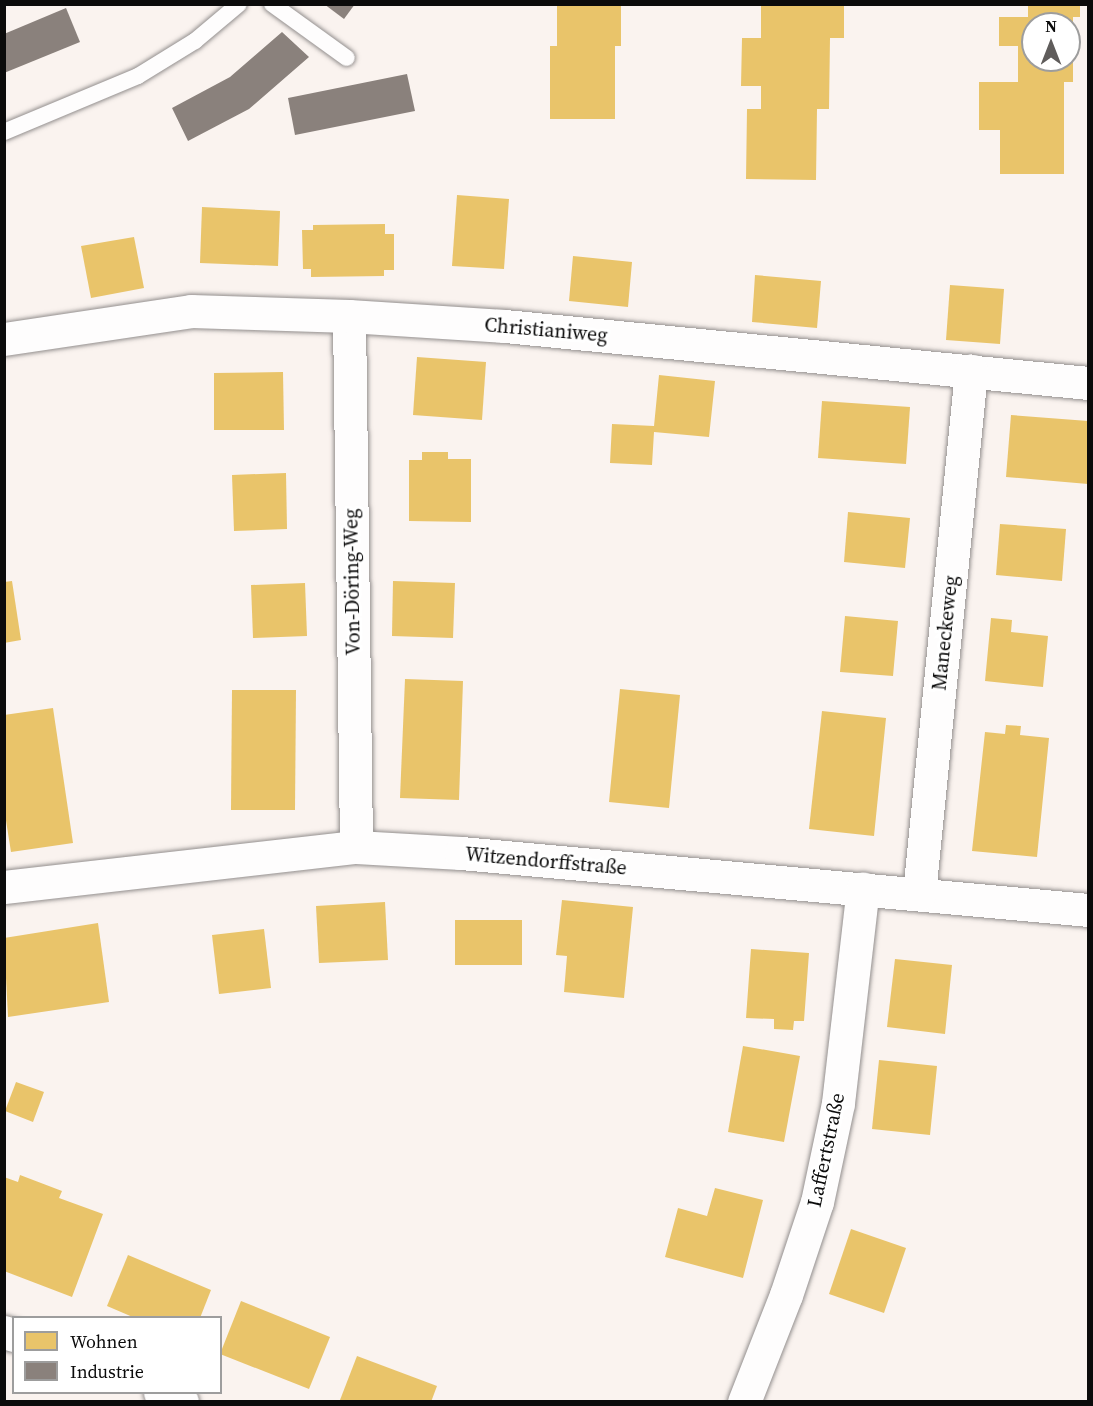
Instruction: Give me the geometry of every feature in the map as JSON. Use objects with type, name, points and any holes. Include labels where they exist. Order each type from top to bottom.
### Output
[{"type":"street","name":"Christianiweg","points":[[4,339],[191,311],[349,316],[505,326],[1089,383]]},
{"type":"street","name":"Von-Döring-Weg","points":[[349,316],[356,847]]},
{"type":"street","name":"Maneckeweg","points":[[919,894],[971,371]]},
{"type":"street","name":"Witzendorffstraße","points":[[4,887],[356,847],[863,888],[1089,910]]},
{"type":"street","name":"Laffertstraße","points":[[744,1401],[786,1295],[817,1202],[838,1103],[863,888]]},
{"type":"street","points":[[165,1394],[182,1401]]},
{"type":"lane","points":[[4,132],[138,76],[195,41],[238,4]]},
{"type":"lane","points":[[272,4],[347,58]]},
{"type":"building: Wohnen","points":[[557,4],[621,4],[621,46],[615,46],[615,119],[550,119],[550,46],[557,46]]},
{"type":"building: Wohnen","points":[[761,4],[844,4],[844,38],[830,38],[829,109],[817,109],[816,180],[746,179],[747,109],[761,109],[761,86],[741,86],[742,38],[761,38]]},
{"type":"building: Wohnen","points":[[1028,4],[1080,4],[1080,12],[1028,12]]},
{"type":"building: Wohnen","points":[[999,17],[1021,17],[1021,72],[1073,72],[1073,82],[1064,82],[1064,174],[1000,174],[1000,130],[979,130],[979,82],[1018,82],[1018,46],[999,46]]},
{"type":"building: Wohnen","points":[[457,195],[509,199],[504,269],[452,266]]},
{"type":"building: Wohnen","points":[[202,207],[280,211],[278,266],[200,263]]},
{"type":"building: Wohnen","points":[[385,224],[385,234],[394,234],[394,270],[384,270],[384,276],[311,277],[311,269],[303,269],[302,230],[313,230],[313,225]]},
{"type":"building: Wohnen","points":[[134,237],[144,288],[91,298],[81,246]]},
{"type":"building: Wohnen","points":[[573,256],[632,262],[628,307],[569,301]]},
{"type":"building: Wohnen","points":[[755,275],[821,281],[817,328],[752,322]]},
{"type":"building: Wohnen","points":[[950,285],[1004,289],[1000,344],[946,340]]},
{"type":"building: Wohnen","points":[[417,357],[486,362],[482,420],[413,415]]},
{"type":"building: Wohnen","points":[[283,372],[284,430],[214,430],[214,373]]},
{"type":"building: Wohnen","points":[[659,375],[715,381],[709,437],[654,432],[652,465],[610,463],[612,424],[654,426]]},
{"type":"building: Wohnen","points":[[822,401],[910,407],[906,464],[818,458]]},
{"type":"building: Wohnen","points":[[1011,415],[1088,421],[1088,484],[1006,477]]},
{"type":"building: Wohnen","points":[[422,452],[448,452],[448,459],[471,459],[471,522],[409,521],[409,460],[422,460]]},
{"type":"building: Wohnen","points":[[286,473],[287,529],[234,531],[232,475]]},
{"type":"building: Wohnen","points":[[848,512],[910,518],[905,568],[844,562]]},
{"type":"building: Wohnen","points":[[1000,524],[1066,529],[1062,581],[996,575]]},
{"type":"building: Wohnen","points":[[12,581],[21,640],[4,643],[4,582]]},
{"type":"building: Wohnen","points":[[393,581],[455,583],[453,638],[392,636]]},
{"type":"building: Wohnen","points":[[305,583],[307,636],[253,638],[251,585]]},
{"type":"building: Wohnen","points":[[845,616],[898,621],[893,676],[840,672]]},
{"type":"building: Wohnen","points":[[991,618],[1012,620],[1011,632],[1048,636],[1043,687],[985,681]]},
{"type":"building: Wohnen","points":[[405,679],[463,681],[459,800],[400,798]]},
{"type":"building: Wohnen","points":[[620,689],[680,695],[669,808],[609,802]]},
{"type":"building: Wohnen","points":[[232,690],[296,690],[295,810],[231,810]]},
{"type":"building: Wohnen","points":[[53,708],[73,843],[11,852],[4,808],[4,715]]},
{"type":"building: Wohnen","points":[[822,711],[886,718],[874,836],[809,829]]},
{"type":"building: Wohnen","points":[[1006,725],[1021,726],[1020,735],[1049,738],[1037,857],[972,851],[985,732],[1005,734]]},
{"type":"building: Wohnen","points":[[562,900],[633,907],[624,998],[564,992],[567,956],[556,955]]},
{"type":"building: Wohnen","points":[[385,902],[388,960],[319,963],[316,906]]},
{"type":"building: Wohnen","points":[[455,920],[522,920],[522,965],[455,965]]},
{"type":"building: Wohnen","points":[[98,923],[109,1002],[8,1017],[4,938]]},
{"type":"building: Wohnen","points":[[264,929],[271,988],[219,994],[212,935]]},
{"type":"building: Wohnen","points":[[751,949],[809,953],[804,1021],[794,1021],[793,1030],[774,1029],[774,1019],[746,1018]]},
{"type":"building: Wohnen","points":[[895,959],[952,965],[945,1034],[887,1027]]},
{"type":"building: Wohnen","points":[[743,1046],[800,1056],[784,1142],[728,1132]]},
{"type":"building: Wohnen","points":[[879,1060],[937,1066],[930,1135],[872,1129]]},
{"type":"building: Wohnen","points":[[16,1082],[44,1092],[33,1122],[5,1111]]},
{"type":"building: Wohnen","points":[[20,1175],[62,1191],[59,1198],[103,1214],[72,1297],[4,1271],[4,1177],[18,1182]]},
{"type":"building: Wohnen","points":[[715,1188],[763,1200],[743,1278],[665,1257],[678,1208],[707,1216]]},
{"type":"building: Wohnen","points":[[851,1229],[906,1248],[884,1313],[829,1294]]},
{"type":"building: Wohnen","points":[[128,1255],[211,1290],[201,1316],[130,1316],[107,1306]]},
{"type":"building: Wohnen","points":[[241,1301],[330,1337],[309,1389],[222,1355],[222,1349]]},
{"type":"building: Wohnen","points":[[357,1356],[437,1386],[431,1402],[340,1400]]},
{"type":"building: Industrie","points":[[324,4],[355,4],[344,19]]},
{"type":"building: Industrie","points":[[66,8],[80,42],[4,73],[4,34]]},
{"type":"building: Industrie","points":[[282,32],[309,57],[249,109],[188,141],[172,108],[230,77]]},
{"type":"building: Industrie","points":[[407,74],[415,111],[295,135],[288,98]]}]
